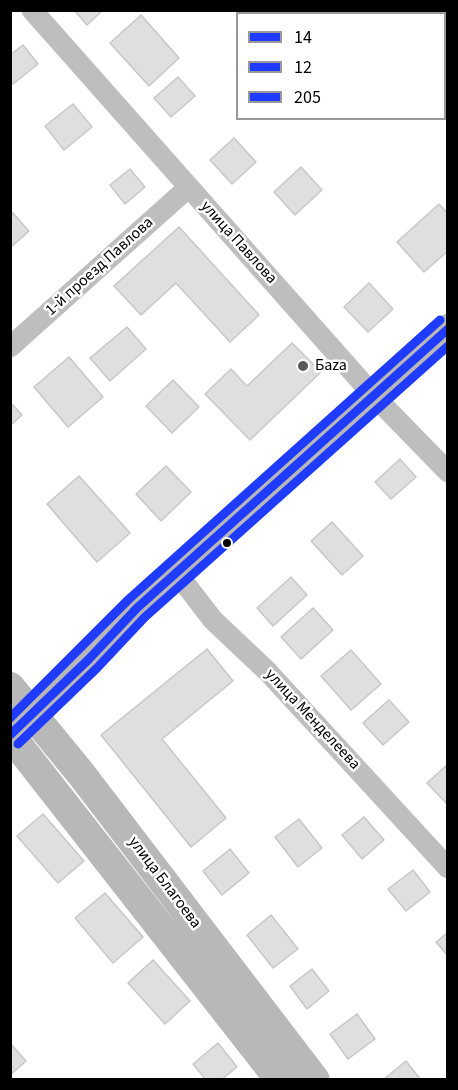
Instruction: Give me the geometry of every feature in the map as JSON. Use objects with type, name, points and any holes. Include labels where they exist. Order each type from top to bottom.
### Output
[{"type":"main road","points":[[10,735],[18,700],[136,608],[447,329]]},
{"type":"main road","name":"улица Благоева","points":[[18,700],[82,776],[315,1080]]},
{"type":"main road","name":"улица Благоева","points":[[10,735],[280,1080]]},
{"type":"street","name":"улица Павлова","points":[[32,10],[374,396],[447,472]]},
{"type":"street","name":"1-й проезд Павлова","points":[[10,347],[189,188]]},
{"type":"street","name":"улица Менделеева","points":[[176,572],[213,620],[268,672],[447,868]]},
{"type":"building","points":[[74,10],[103,10],[87,25]]},
{"type":"building","points":[[299,10],[313,10],[312,12]]},
{"type":"building","points":[[141,15],[179,58],[149,86],[110,43]]},
{"type":"building","points":[[23,45],[38,64],[13,84],[10,81],[10,55]]},
{"type":"building","points":[[178,77],[195,96],[171,117],[154,98]]},
{"type":"building","points":[[73,104],[92,127],[64,150],[45,126]]},
{"type":"building","points":[[234,138],[256,162],[232,184],[210,160]]},
{"type":"building","points":[[301,167],[322,190],[295,215],[274,192]]},
{"type":"building","points":[[130,169],[145,187],[125,204],[110,185]]},
{"type":"building","points":[[439,204],[448,214],[448,251],[424,272],[397,242]]},
{"type":"building","points":[[10,210],[29,231],[10,248]]},
{"type":"building","points":[[179,227],[259,315],[230,342],[176,283],[141,315],[114,286]]},
{"type":"building","points":[[369,283],[393,309],[368,332],[344,307]]},
{"type":"building","points":[[127,327],[146,349],[110,381],[90,358]]},
{"type":"building","points":[[292,343],[321,372],[250,440],[205,394],[231,369],[247,386]]},
{"type":"building","points":[[69,357],[103,397],[68,427],[34,387]]},
{"type":"building","points":[[173,380],[199,407],[172,433],[146,406]]},
{"type":"building","points":[[10,402],[22,415],[10,426]]},
{"type":"building","points":[[400,459],[416,477],[391,499],[375,482]]},
{"type":"building","points":[[166,466],[191,492],[161,521],[136,494]]},
{"type":"building","points":[[79,476],[130,533],[97,562],[47,504]]},
{"type":"building","points":[[332,522],[363,556],[342,575],[311,541]]},
{"type":"building","points":[[291,577],[307,595],[273,626],[257,608]]},
{"type":"building","points":[[313,608],[333,630],[301,659],[281,637]]},
{"type":"building","points":[[207,649],[233,681],[162,739],[226,818],[191,847],[101,735]]},
{"type":"building","points":[[351,650],[381,684],[351,710],[321,676]]},
{"type":"building","points":[[389,700],[409,722],[383,745],[363,723]]},
{"type":"building","points":[[448,764],[448,805],[427,783]]},
{"type":"building","points":[[43,814],[84,861],[58,883],[17,836]]},
{"type":"building","points":[[364,817],[384,840],[362,859],[342,835]]},
{"type":"building","points":[[299,819],[322,848],[298,867],[275,837]]},
{"type":"building","points":[[230,849],[249,873],[222,895],[203,871]]},
{"type":"building","points":[[413,870],[430,892],[406,911],[388,889]]},
{"type":"building","points":[[105,893],[143,937],[113,963],[75,918]]},
{"type":"building","points":[[271,915],[298,949],[273,968],[247,935]]},
{"type":"building","points":[[448,932],[448,956],[436,942]]},
{"type":"building","points":[[153,960],[190,1001],[165,1024],[128,983]]},
{"type":"building","points":[[312,969],[329,991],[307,1009],[290,986]]},
{"type":"building","points":[[357,1014],[375,1039],[348,1059],[330,1034]]},
{"type":"building","points":[[10,1043],[26,1061],[10,1075]]},
{"type":"building","points":[[218,1043],[237,1067],[221,1080],[206,1080],[193,1064]]},
{"type":"building","points":[[406,1061],[421,1080],[383,1080]]},
{"type":"transit line","name":"205","points":[[10,718],[129,599],[440,320]]},
{"type":"transit line","name":"14","points":[[10,735],[89,659],[137,608],[448,329]]},
{"type":"transit line","name":"12","points":[[18,744],[97,668],[145,617],[448,346]]},
{"type":"place","name":"Баza","points":[[303,366]]}]
